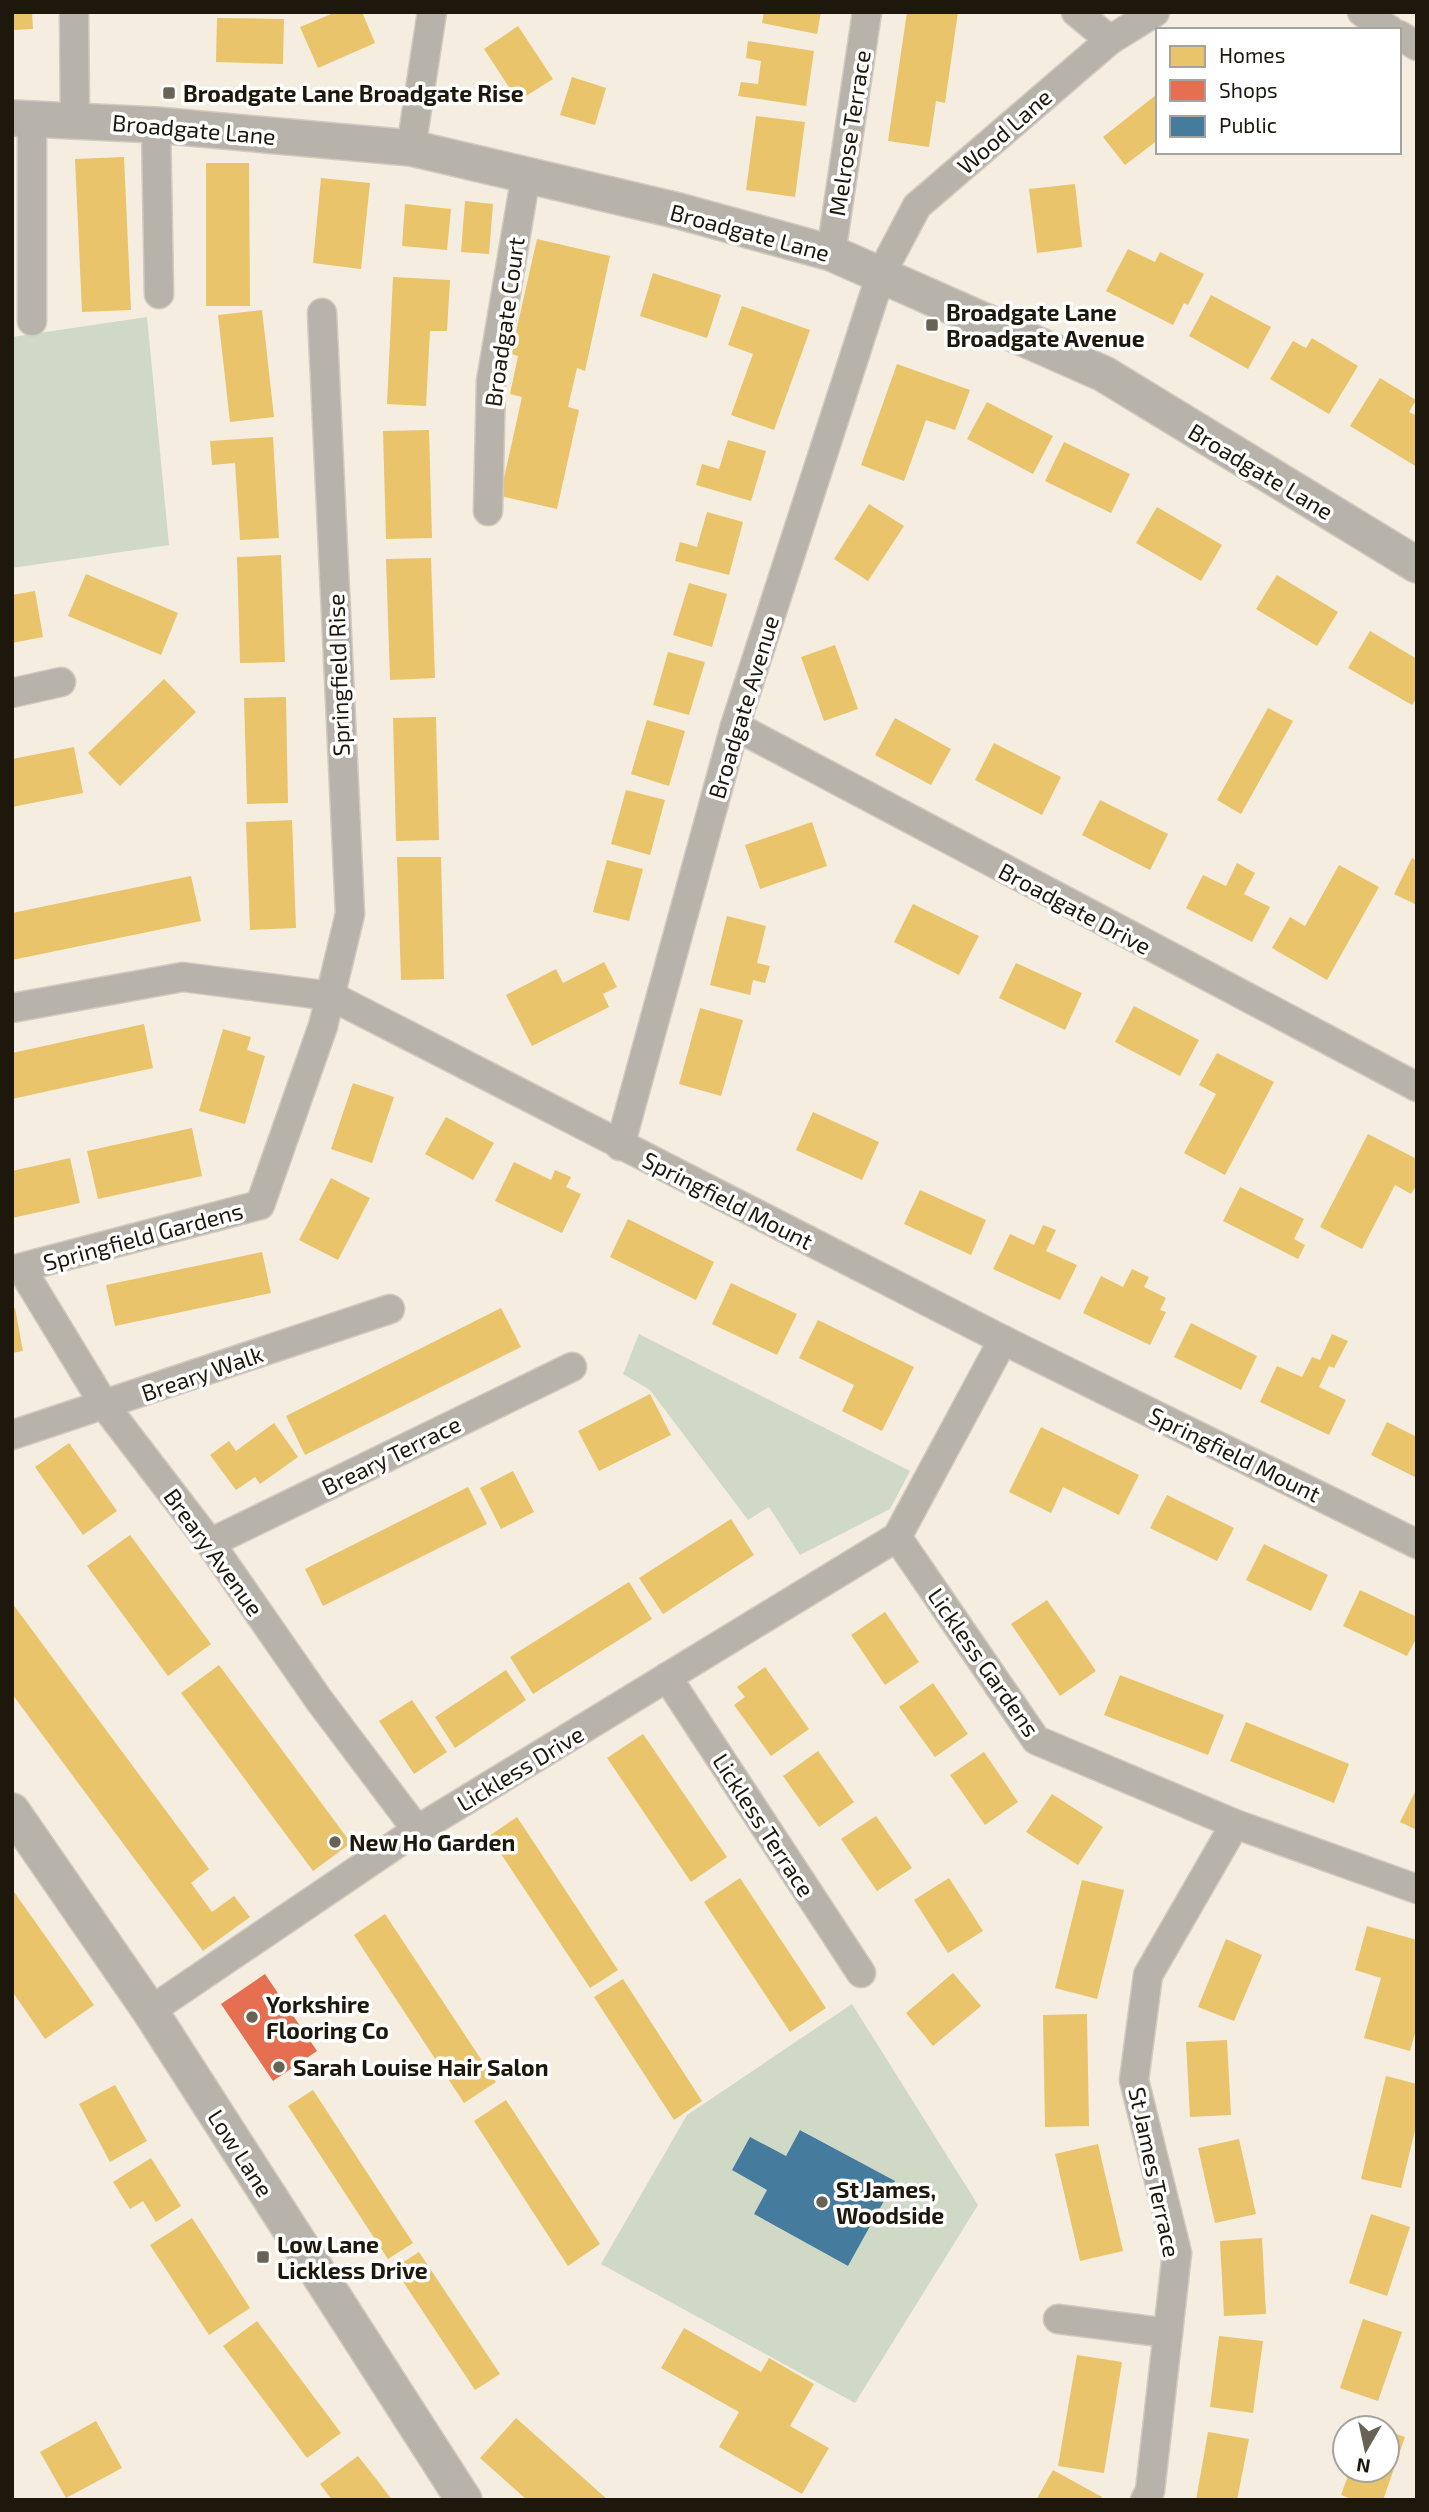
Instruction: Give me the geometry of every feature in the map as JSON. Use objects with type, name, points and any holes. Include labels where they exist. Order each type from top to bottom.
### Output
[{"type":"street","points":[[74,12],[75,120]]},
{"type":"street","points":[[411,148],[432,12]]},
{"type":"street","name":"Melrose Terrace","points":[[831,253],[867,12]]},
{"type":"street","points":[[1076,12],[1110,40]]},
{"type":"street","name":"Wood Lane","points":[[881,274],[917,206],[1110,40],[1155,12]]},
{"type":"street","points":[[1362,12],[1387,28]]},
{"type":"street","points":[[1401,36],[1417,46]]},
{"type":"street","points":[[22,119],[32,321]]},
{"type":"street","name":"Broadgate Lane","points":[[22,119],[156,125],[411,148],[679,211],[831,253],[1104,374],[1417,565]]},
{"type":"street","points":[[156,125],[159,294]]},
{"type":"street","name":"Broadgate Court","points":[[488,511],[491,381],[526,175]]},
{"type":"street","name":"Broadgate Avenue","points":[[620,1146],[735,726],[881,274]]},
{"type":"street","name":"Springfield Rise","points":[[321,1032],[350,914],[322,313]]},
{"type":"street","points":[[12,693],[61,682]]},
{"type":"street","name":"Broadgate Drive","points":[[735,726],[1417,1087]]},
{"type":"street","name":"Springfield Mount","points":[[12,1008],[183,977],[331,996],[1003,1340],[1417,1544]]},
{"type":"street","name":"Springfield Gardens","points":[[17,1269],[260,1205],[321,1032]]},
{"type":"street","name":"Breary Avenue","points":[[17,1269],[105,1406],[210,1543],[319,1700],[417,1830]]},
{"type":"street","name":"Breary Walk","points":[[12,1435],[390,1309]]},
{"type":"street","points":[[897,1537],[1003,1340]]},
{"type":"street","name":"Breary Terrace","points":[[210,1543],[572,1367]]},
{"type":"street","name":"Lickless Drive","points":[[150,2011],[417,1830],[897,1537]]},
{"type":"street","name":"Lickless Gardens","points":[[897,1537],[1036,1740],[1235,1824],[1417,1889]]},
{"type":"street","name":"Lickless Terrace","points":[[667,1677],[862,1973]]},
{"type":"street","name":"Low Lane","points":[[12,1811],[150,2011],[464,2500]]},
{"type":"street","name":"St James Terrace","points":[[1145,2500],[1150,2491],[1177,2253],[1134,2080],[1148,1975],[1235,1824]]},
{"type":"street","points":[[1058,2319],[1168,2333]]},
{"type":"green space","points":[[147,317],[169,545],[12,568],[12,337]]},
{"type":"green space","points":[[639,1334],[910,1471],[890,1509],[800,1555],[769,1507],[748,1520],[650,1390],[623,1374]]},
{"type":"green space","points":[[852,2004],[978,2205],[855,2403],[601,2264],[687,2115]],"holes":[[[801,2130],[894,2181],[848,2266],[754,2214],[767,2190],[732,2170],[750,2138],[786,2156]]]},
{"type":"building: Homes","points":[[12,12],[32,12],[33,29],[12,30]]},
{"type":"building: Homes","points":[[336,12],[362,12],[375,43],[318,68],[300,27]]},
{"type":"building: Homes","points":[[764,12],[821,12],[817,34],[762,23]]},
{"type":"building: Homes","points":[[907,12],[958,12],[945,103],[936,101],[929,147],[888,141]]},
{"type":"building: Homes","points":[[217,18],[284,19],[283,64],[216,62]]},
{"type":"building: Homes","points":[[518,26],[553,79],[518,101],[484,49]]},
{"type":"building: Homes","points":[[748,41],[814,51],[806,106],[738,96],[741,82],[758,84],[761,61],[746,58]]},
{"type":"building: Homes","points":[[572,77],[606,88],[595,125],[560,115]]},
{"type":"building: Homes","points":[[1156,95],[1156,142],[1125,165],[1103,137]]},
{"type":"building: Homes","points":[[756,116],[805,122],[795,197],[746,190]]},
{"type":"building: Homes","points":[[124,157],[131,310],[82,312],[75,159]]},
{"type":"building: Homes","points":[[206,163],[249,163],[250,306],[206,306]]},
{"type":"building: Homes","points":[[321,178],[370,183],[361,269],[313,263]]},
{"type":"building: Homes","points":[[1075,184],[1082,247],[1037,253],[1029,189]]},
{"type":"building: Homes","points":[[465,201],[493,204],[489,254],[461,252]]},
{"type":"building: Homes","points":[[405,204],[451,209],[447,250],[402,246]]},
{"type":"building: Homes","points":[[537,239],[610,256],[585,371],[577,368],[568,407],[579,410],[557,509],[500,496],[522,397],[510,394],[518,356],[511,354]]},
{"type":"building: Homes","points":[[1128,249],[1155,262],[1160,252],[1204,274],[1188,305],[1184,303],[1173,325],[1106,291]]},
{"type":"building: Homes","points":[[653,273],[721,295],[707,338],[640,316]]},
{"type":"building: Homes","points":[[393,277],[450,280],[447,331],[430,331],[426,406],[387,404]]},
{"type":"building: Homes","points":[[1211,295],[1271,327],[1248,369],[1189,336]]},
{"type":"building: Homes","points":[[742,306],[810,330],[774,430],[731,415],[753,354],[728,345]]},
{"type":"building: Homes","points":[[262,310],[274,417],[230,422],[218,315]]},
{"type":"building: Homes","points":[[1312,338],[1358,366],[1329,414],[1270,379],[1293,341],[1306,348]]},
{"type":"building: Homes","points":[[897,364],[970,390],[955,430],[926,420],[904,481],[861,465]]},
{"type":"building: Homes","points":[[1380,378],[1416,400],[1409,412],[1417,416],[1417,467],[1350,426]]},
{"type":"building: Homes","points":[[987,402],[1053,436],[1033,474],[967,439]]},
{"type":"building: Homes","points":[[429,430],[432,538],[386,539],[383,431]]},
{"type":"building: Homes","points":[[273,437],[279,538],[240,540],[235,463],[212,465],[210,441]]},
{"type":"building: Homes","points":[[728,440],[766,451],[751,501],[696,485],[702,464],[719,469]]},
{"type":"building: Homes","points":[[1064,442],[1130,474],[1111,513],[1045,481]]},
{"type":"building: Homes","points":[[869,504],[904,526],[868,581],[834,559]]},
{"type":"building: Homes","points":[[1157,507],[1222,545],[1201,581],[1136,543]]},
{"type":"building: Homes","points":[[707,512],[743,522],[729,575],[675,561],[680,542],[697,547]]},
{"type":"building: Homes","points":[[281,555],[285,662],[240,663],[237,557]]},
{"type":"building: Homes","points":[[431,558],[435,678],[390,680],[386,559]]},
{"type":"building: Homes","points":[[86,574],[178,613],[161,655],[68,616]]},
{"type":"building: Homes","points":[[1277,575],[1338,612],[1317,646],[1256,609]]},
{"type":"building: Homes","points":[[689,583],[727,594],[712,647],[673,635]]},
{"type":"building: Homes","points":[[35,591],[43,637],[12,643],[12,595]]},
{"type":"building: Homes","points":[[1370,631],[1417,659],[1417,697],[1412,705],[1348,668]]},
{"type":"building: Homes","points":[[835,645],[858,709],[824,721],[801,657]]},
{"type":"building: Homes","points":[[668,652],[705,662],[689,715],[653,705]]},
{"type":"building: Homes","points":[[164,679],[196,712],[120,786],[88,753]]},
{"type":"building: Homes","points":[[286,697],[288,803],[247,804],[244,698]]},
{"type":"building: Homes","points":[[1268,708],[1293,721],[1241,814],[1217,800]]},
{"type":"building: Homes","points":[[436,717],[439,840],[396,841],[393,718]]},
{"type":"building: Homes","points":[[895,718],[951,749],[931,785],[875,755]]},
{"type":"building: Homes","points":[[647,720],[685,731],[669,786],[631,774]]},
{"type":"building: Homes","points":[[994,743],[1061,777],[1042,815],[975,780]]},
{"type":"building: Homes","points":[[74,747],[83,793],[12,807],[12,759]]},
{"type":"building: Homes","points":[[626,790],[665,800],[650,855],[611,844]]},
{"type":"building: Homes","points":[[1100,800],[1168,834],[1150,870],[1082,835]]},
{"type":"building: Homes","points":[[292,820],[296,928],[250,930],[246,822]]},
{"type":"building: Homes","points":[[812,822],[827,866],[760,889],[745,845]]},
{"type":"building: Homes","points":[[397,857],[441,857],[444,979],[401,980]]},
{"type":"building: Homes","points":[[1412,858],[1417,861],[1417,905],[1394,894]]},
{"type":"building: Homes","points":[[607,860],[643,869],[629,921],[593,912]]},
{"type":"building: Homes","points":[[1237,863],[1255,873],[1244,894],[1270,907],[1252,942],[1186,908],[1203,875],[1226,886]]},
{"type":"building: Homes","points":[[1339,865],[1379,887],[1327,980],[1272,948],[1290,917],[1305,926]]},
{"type":"building: Homes","points":[[191,876],[201,921],[12,960],[12,913]]},
{"type":"building: Homes","points":[[913,904],[979,936],[959,975],[894,942]]},
{"type":"building: Homes","points":[[727,916],[766,926],[757,963],[770,966],[765,983],[753,980],[750,995],[710,985]]},
{"type":"building: Homes","points":[[604,962],[617,987],[603,994],[609,1007],[532,1046],[506,995],[556,969],[563,983]]},
{"type":"building: Homes","points":[[1016,963],[1082,993],[1065,1030],[999,998]]},
{"type":"building: Homes","points":[[1134,1006],[1199,1040],[1180,1076],[1115,1042]]},
{"type":"building: Homes","points":[[700,1008],[743,1020],[721,1096],[679,1084]]},
{"type":"building: Homes","points":[[144,1024],[153,1068],[12,1099],[12,1053]]},
{"type":"building: Homes","points":[[223,1029],[251,1037],[247,1050],[265,1056],[245,1124],[199,1111]]},
{"type":"building: Homes","points":[[1217,1053],[1274,1082],[1225,1175],[1184,1153],[1216,1094],[1199,1085]]},
{"type":"building: Homes","points":[[353,1083],[394,1097],[372,1163],[331,1149]]},
{"type":"building: Homes","points":[[813,1112],[879,1142],[862,1180],[796,1150]]},
{"type":"building: Homes","points":[[446,1117],[494,1143],[473,1180],[425,1154]]},
{"type":"building: Homes","points":[[192,1128],[202,1176],[98,1199],[87,1151]]},
{"type":"building: Homes","points":[[1368,1134],[1417,1159],[1417,1184],[1411,1194],[1395,1185],[1362,1249],[1320,1227]]},
{"type":"building: Homes","points":[[70,1158],[80,1203],[12,1218],[12,1171]]},
{"type":"building: Homes","points":[[514,1162],[551,1180],[555,1170],[571,1177],[566,1187],[581,1194],[562,1233],[495,1201]]},
{"type":"building: Homes","points":[[331,1178],[370,1198],[338,1260],[299,1240]]},
{"type":"building: Homes","points":[[1240,1187],[1304,1219],[1294,1239],[1305,1245],[1298,1259],[1223,1221]]},
{"type":"building: Homes","points":[[920,1190],[986,1220],[971,1255],[904,1224]]},
{"type":"building: Homes","points":[[628,1219],[714,1262],[696,1300],[610,1257]]},
{"type":"building: Homes","points":[[1043,1225],[1056,1230],[1046,1251],[1077,1265],[1060,1300],[993,1269],[1010,1234],[1034,1245]]},
{"type":"building: Homes","points":[[262,1252],[271,1293],[115,1326],[106,1285]]},
{"type":"building: Homes","points":[[1132,1269],[1149,1277],[1144,1287],[1166,1298],[1160,1310],[1166,1312],[1150,1345],[1083,1313],[1101,1276],[1123,1287]]},
{"type":"building: Homes","points":[[731,1283],[797,1314],[777,1355],[712,1324]]},
{"type":"building: Homes","points":[[12,1308],[15,1308],[23,1351],[12,1353]]},
{"type":"building: Homes","points":[[501,1308],[521,1347],[305,1455],[286,1416]]},
{"type":"building: Homes","points":[[818,1320],[914,1367],[882,1431],[842,1411],[854,1385],[799,1358]]},
{"type":"building: Homes","points":[[1191,1323],[1257,1356],[1241,1390],[1174,1357]]},
{"type":"building: Homes","points":[[1332,1334],[1348,1341],[1334,1368],[1329,1366],[1319,1387],[1346,1400],[1329,1435],[1260,1402],[1277,1366],[1302,1377],[1312,1357],[1320,1360]]},
{"type":"building: Homes","points":[[650,1394],[671,1435],[599,1471],[578,1431]]},
{"type":"building: Homes","points":[[1387,1422],[1417,1437],[1417,1478],[1371,1455]]},
{"type":"building: Homes","points":[[274,1423],[298,1457],[260,1484],[255,1477],[236,1490],[210,1455],[229,1441],[236,1451]]},
{"type":"building: Homes","points":[[1041,1427],[1139,1475],[1119,1515],[1063,1487],[1051,1513],[1009,1492]]},
{"type":"building: Homes","points":[[69,1443],[117,1511],[83,1535],[35,1467]]},
{"type":"building: Homes","points":[[513,1471],[534,1512],[501,1529],[480,1488]]},
{"type":"building: Homes","points":[[468,1487],[487,1524],[323,1606],[305,1569]]},
{"type":"building: Homes","points":[[1167,1495],[1234,1528],[1217,1561],[1150,1528]]},
{"type":"building: Homes","points":[[731,1519],[754,1555],[663,1614],[639,1578]]},
{"type":"building: Homes","points":[[130,1535],[211,1644],[168,1676],[87,1566]]},
{"type":"building: Homes","points":[[1264,1544],[1328,1575],[1311,1611],[1246,1580]]},
{"type":"building: Homes","points":[[629,1582],[652,1619],[533,1694],[510,1657]]},
{"type":"building: Homes","points":[[1360,1590],[1417,1617],[1417,1637],[1407,1656],[1343,1626]]},
{"type":"building: Homes","points":[[1047,1600],[1096,1671],[1060,1696],[1011,1624]]},
{"type":"building: Homes","points":[[12,1603],[209,1869],[191,1883],[212,1912],[234,1896],[250,1917],[203,1951],[12,1694]]},
{"type":"building: Homes","points":[[885,1612],[919,1662],[885,1685],[851,1635]]},
{"type":"building: Homes","points":[[219,1665],[351,1843],[313,1871],[181,1693]]},
{"type":"building: Homes","points":[[765,1667],[809,1729],[771,1756],[734,1705],[745,1697],[737,1687]]},
{"type":"building: Homes","points":[[506,1670],[526,1700],[455,1748],[435,1717]]},
{"type":"building: Homes","points":[[1120,1675],[1224,1715],[1208,1755],[1104,1715]]},
{"type":"building: Homes","points":[[933,1683],[968,1734],[935,1757],[899,1707]]},
{"type":"building: Homes","points":[[412,1700],[447,1752],[414,1774],[379,1721]]},
{"type":"building: Homes","points":[[1246,1722],[1349,1764],[1334,1803],[1230,1761]]},
{"type":"building: Homes","points":[[643,1734],[727,1857],[691,1882],[607,1758]]},
{"type":"building: Homes","points":[[818,1751],[854,1802],[819,1827],[783,1776]]},
{"type":"building: Homes","points":[[984,1752],[1018,1802],[985,1825],[950,1775]]},
{"type":"building: Homes","points":[[1417,1788],[1417,1830],[1400,1822]]},
{"type":"building: Homes","points":[[1052,1794],[1103,1827],[1078,1865],[1026,1832]]},
{"type":"building: Homes","points":[[876,1816],[912,1868],[877,1891],[841,1839]]},
{"type":"building: Homes","points":[[517,1817],[618,1970],[590,1988],[489,1836]]},
{"type":"building: Homes","points":[[740,1878],[826,2008],[790,2032],[704,1902]]},
{"type":"building: Homes","points":[[949,1878],[983,1931],[948,1953],[914,1900]]},
{"type":"building: Homes","points":[[1082,1880],[1124,1890],[1097,1999],[1055,1988]]},
{"type":"building: Homes","points":[[12,1889],[94,2005],[45,2039],[12,1991]]},
{"type":"building: Homes","points":[[385,1914],[496,2082],[464,2103],[354,1935]]},
{"type":"building: Homes","points":[[1367,1926],[1417,1940],[1417,2026],[1410,2051],[1364,2038],[1381,1978],[1355,1970]]},
{"type":"building: Homes","points":[[1226,1939],[1262,1955],[1234,2021],[1198,2007]]},
{"type":"building: Homes","points":[[953,1973],[981,2006],[933,2046],[906,2013]]},
{"type":"building: Homes","points":[[623,1979],[702,2101],[674,2120],[594,1997]]},
{"type":"building: Homes","points":[[1087,2014],[1089,2126],[1045,2127],[1043,2015]]},
{"type":"building: Homes","points":[[1227,2040],[1231,2115],[1190,2117],[1186,2042]]},
{"type":"building: Homes","points":[[1386,2076],[1417,2084],[1417,2122],[1401,2188],[1361,2179]]},
{"type":"building: Homes","points":[[115,2085],[147,2141],[110,2162],[79,2104]]},
{"type":"building: Homes","points":[[313,2090],[413,2243],[388,2259],[288,2106]]},
{"type":"building: Homes","points":[[506,2100],[600,2244],[568,2266],[474,2121]]},
{"type":"building: Homes","points":[[1239,2139],[1256,2214],[1215,2223],[1198,2148]]},
{"type":"building: Homes","points":[[1098,2144],[1123,2251],[1080,2261],[1055,2154]]},
{"type":"building: Homes","points":[[151,2158],[181,2206],[156,2222],[143,2201],[130,2209],[113,2182]]},
{"type":"building: Homes","points":[[1371,2214],[1410,2227],[1387,2296],[1349,2283]]},
{"type":"building: Homes","points":[[192,2218],[250,2308],[209,2335],[150,2245]]},
{"type":"building: Homes","points":[[1262,2238],[1266,2314],[1224,2316],[1220,2241]]},
{"type":"building: Homes","points":[[419,2252],[500,2374],[475,2390],[394,2268]]},
{"type":"building: Homes","points":[[1363,2319],[1402,2332],[1378,2401],[1340,2388]]},
{"type":"building: Homes","points":[[257,2321],[341,2433],[307,2458],[223,2346]]},
{"type":"building: Homes","points":[[684,2328],[761,2372],[769,2358],[814,2384],[790,2426],[829,2448],[802,2494],[719,2447],[739,2412],[661,2368]]},
{"type":"building: Homes","points":[[1219,2336],[1263,2341],[1253,2413],[1210,2407]]},
{"type":"building: Homes","points":[[1077,2355],[1122,2362],[1104,2473],[1058,2466]]},
{"type":"building: Homes","points":[[516,2418],[608,2500],[527,2500],[480,2458]]},
{"type":"building: Homes","points":[[96,2421],[122,2468],[66,2498],[40,2452]]},
{"type":"building: Homes","points":[[1208,2432],[1249,2439],[1237,2500],[1196,2500]]},
{"type":"building: Homes","points":[[358,2456],[392,2500],[332,2500],[320,2484]]},
{"type":"building: Homes","points":[[1053,2470],[1102,2497],[1101,2500],[1036,2500]]},
{"type":"building: Homes","points":[[1345,2484],[1389,2484],[1383,2500],[1354,2500],[1341,2495]]},
{"type":"building: Shops","points":[[265,1974],[317,2051],[273,2081],[221,2004]]},
{"type":"building: Public","name":"St James, Woodside","points":[[800,2130],[895,2181],[848,2266],[754,2214],[767,2190],[732,2170],[750,2137],[786,2156]]},
{"type":"place","name":"Broadgate Lane Broadgate Rise","points":[[169,93]]},
{"type":"place","name":"Broadgate Lane Broadgate Avenue","points":[[932,325]]},
{"type":"place","name":"New Ho Garden","points":[[335,1842]]},
{"type":"place","name":"Yorkshire Flooring Co","points":[[252,2017]]},
{"type":"place","name":"Sarah Louise Hair Salon","points":[[279,2067]]},
{"type":"place","name":"St James, Woodside","points":[[822,2202]]},
{"type":"place","name":"Low Lane Lickless Drive","points":[[263,2257]]}]
